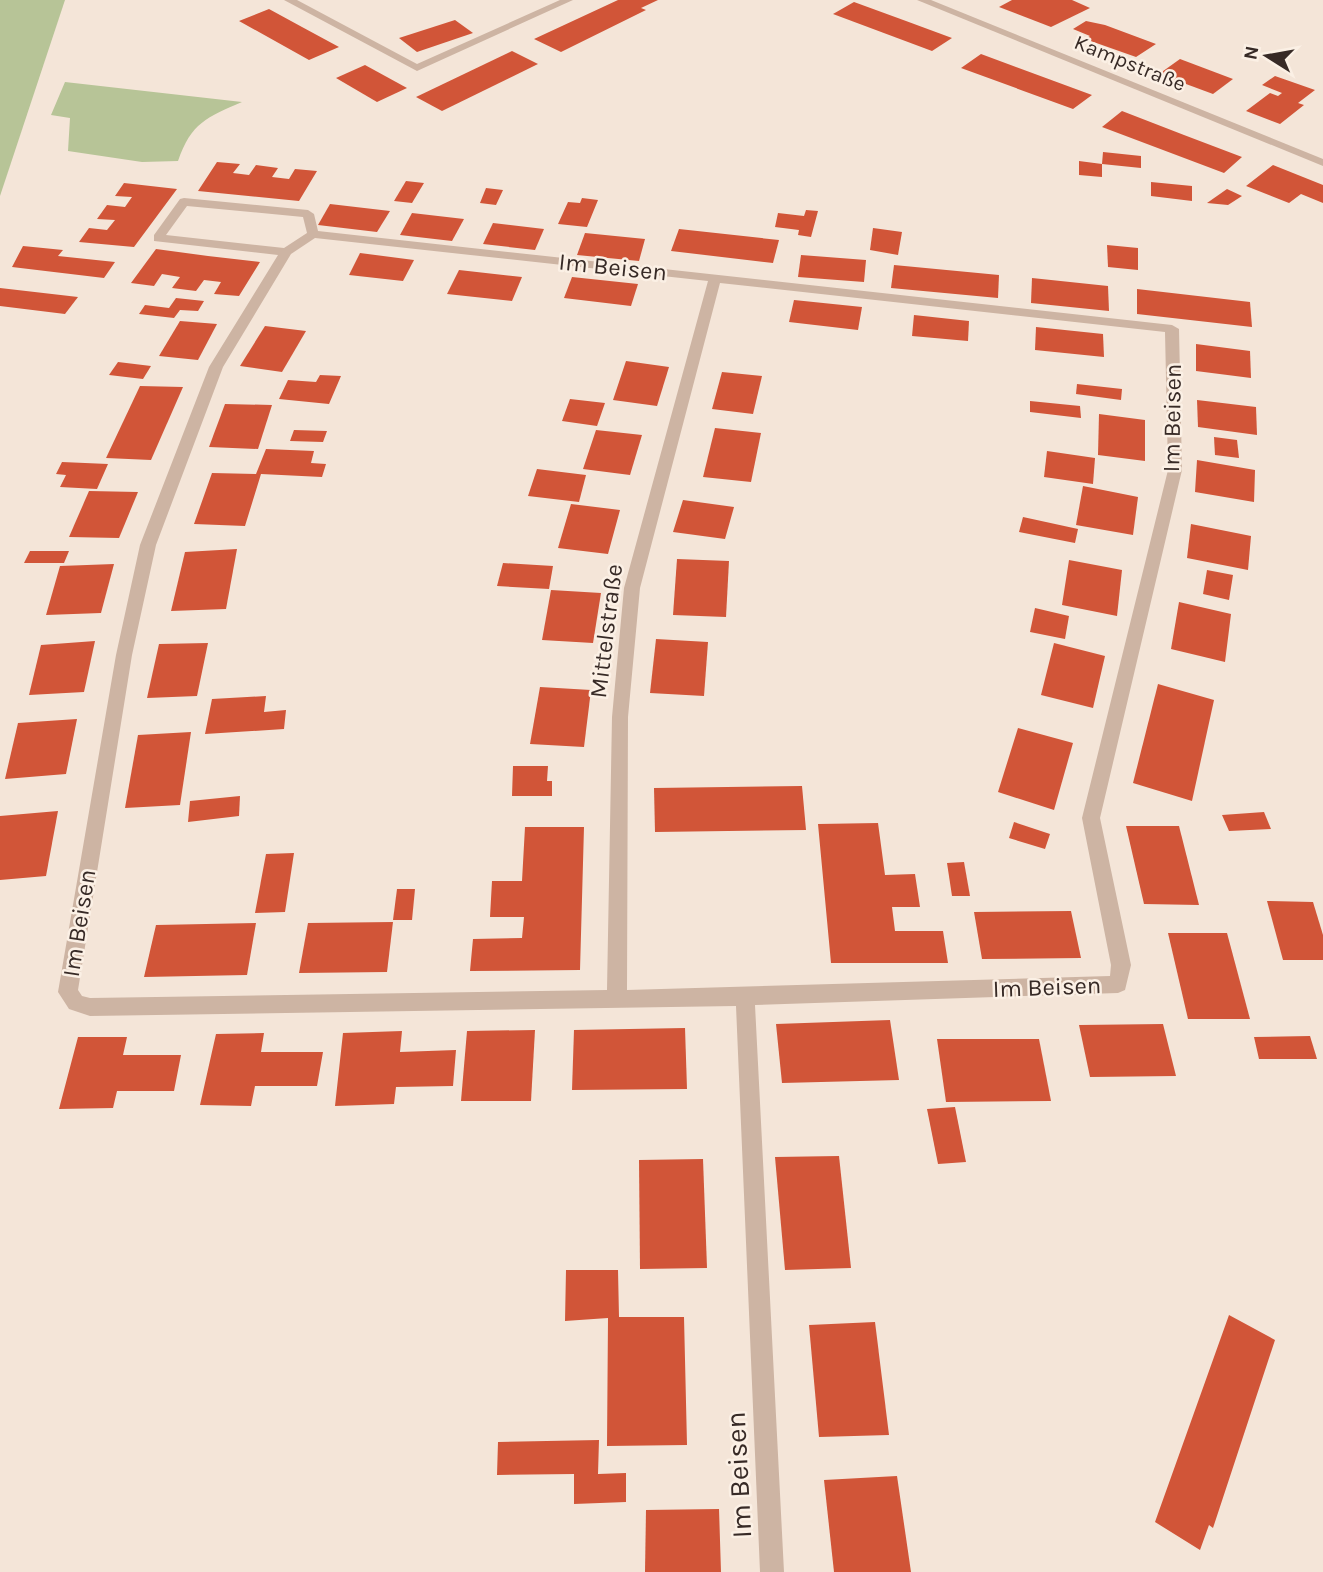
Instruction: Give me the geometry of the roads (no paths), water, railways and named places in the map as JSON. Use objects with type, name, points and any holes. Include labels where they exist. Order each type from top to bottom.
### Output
[{"type":"street","points":[[289,0],[417,68],[568,0]]},
{"type":"street","name":"Kampstraße","points":[[922,0],[1323,163]]},
{"type":"street","points":[[286,252],[158,238],[184,202],[308,215],[313,234]]},
{"type":"street","name":"Im Beisen","points":[[313,234],[1172,330],[1175,470],[1091,818],[1121,965],[1118,984],[617,1000],[90,1007],[76,1003],[68,992],[124,655],[148,545],[216,366],[286,252],[313,234]]},
{"type":"street","name":"Mittelstraße","points":[[617,1000],[620,717],[632,588],[715,279]]},
{"type":"street","name":"Im Beisen","points":[[745,997],[772,1572]]}]
